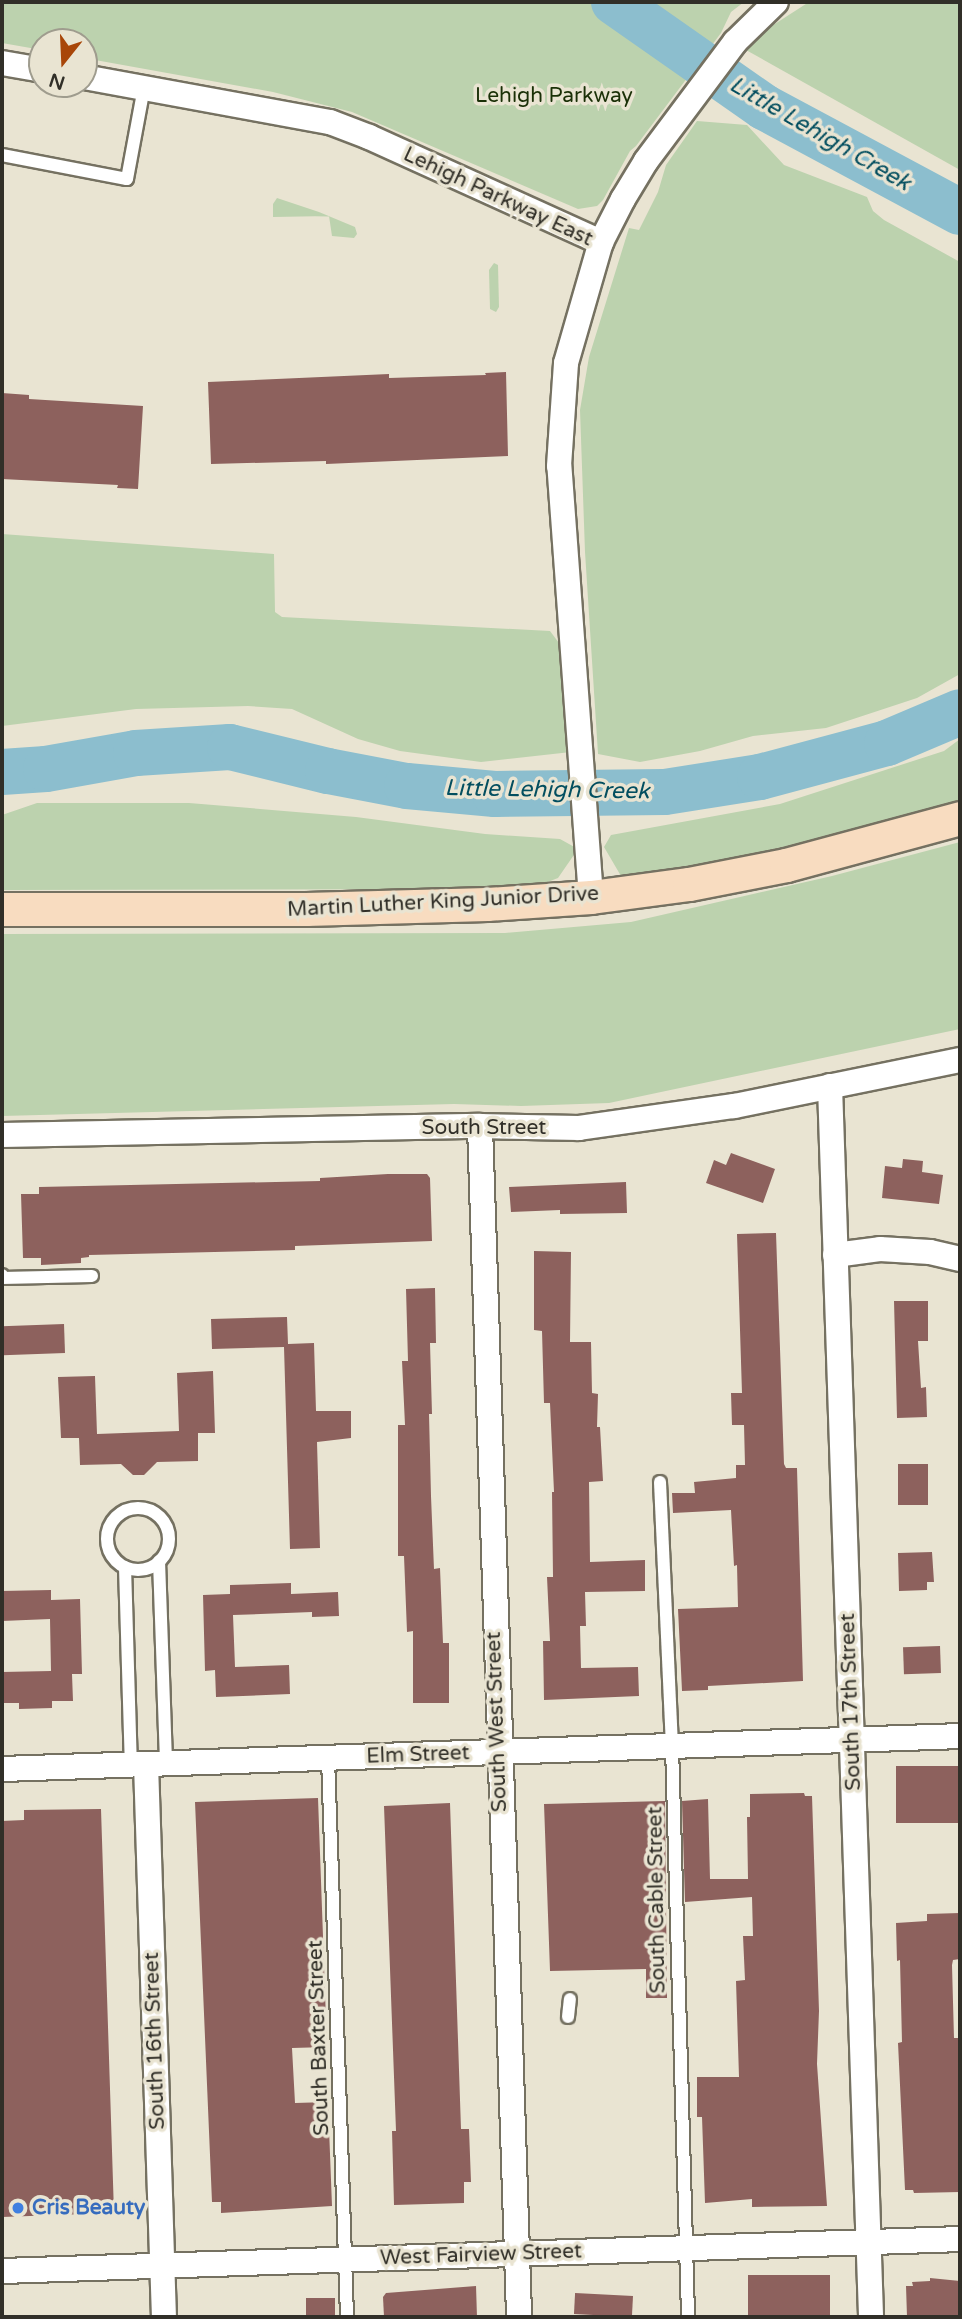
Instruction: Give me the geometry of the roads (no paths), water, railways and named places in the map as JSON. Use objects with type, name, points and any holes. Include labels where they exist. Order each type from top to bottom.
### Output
[{"type":"main road","name":"Martin Luther King Junior Drive","points":[[2,909],[306,909],[487,904],[592,897],[689,884],[786,865],[960,818]]},
{"type":"street","points":[[601,242],[646,161],[735,42],[776,2]]},
{"type":"street","points":[[2,63],[28,67]]},
{"type":"street","name":"Lehigh Parkway East","points":[[98,79],[330,122],[369,136],[601,242],[565,363],[559,466],[592,897]]},
{"type":"street","name":"South Street","points":[[2,1135],[480,1126],[579,1128],[734,1106],[960,1060]]},
{"type":"street","name":"South 17th Street","points":[[830,1086],[871,2317]]},
{"type":"street","name":"South West Street","points":[[480,1126],[498,1752],[519,2317]]},
{"type":"street","points":[[835,1255],[880,1249],[930,1252],[960,1259]]},
{"type":"street","name":"Elm Street","points":[[2,1769],[960,1736]]},
{"type":"street","name":"South 16th Street","points":[[147,1764],[164,2317]]},
{"type":"street","name":"West Fairview Street","points":[[2,2271],[960,2239]]},
{"type":"lane","points":[[2,155],[127,179],[144,87]]},
{"type":"lane","points":[[2,1275],[2,1278],[92,1276]]},
{"type":"lane","name":"South Cable Street","points":[[660,1482],[672,1746],[688,2317]]},
{"type":"lane","points":[[133,1509],[152,1512],[166,1527],[168,1548],[159,1561],[146,1569],[125,1567],[111,1554],[107,1535],[116,1517],[133,1509]]},
{"type":"lane","points":[[147,1764],[159,1561]]},
{"type":"lane","points":[[125,1567],[147,1764]]},
{"type":"lane","name":"South Baxter Street","points":[[328,1758],[347,2317]]},
{"type":"lane","points":[[568,2017],[570,1999]]},
{"type":"waterway","name":"Little Lehigh Creek","points":[[614,2],[764,107],[960,212]]},
{"type":"waterway","name":"Little Lehigh Creek","points":[[2,772],[46,769],[136,753],[230,747],[328,771],[407,786],[495,794],[665,792],[760,777],[887,743],[960,712]]},
{"type":"place","name":"Cris Beauty","points":[[18,2208]]},
{"type":"park label","name":"Lehigh Parkway","points":[[554,96]]}]
